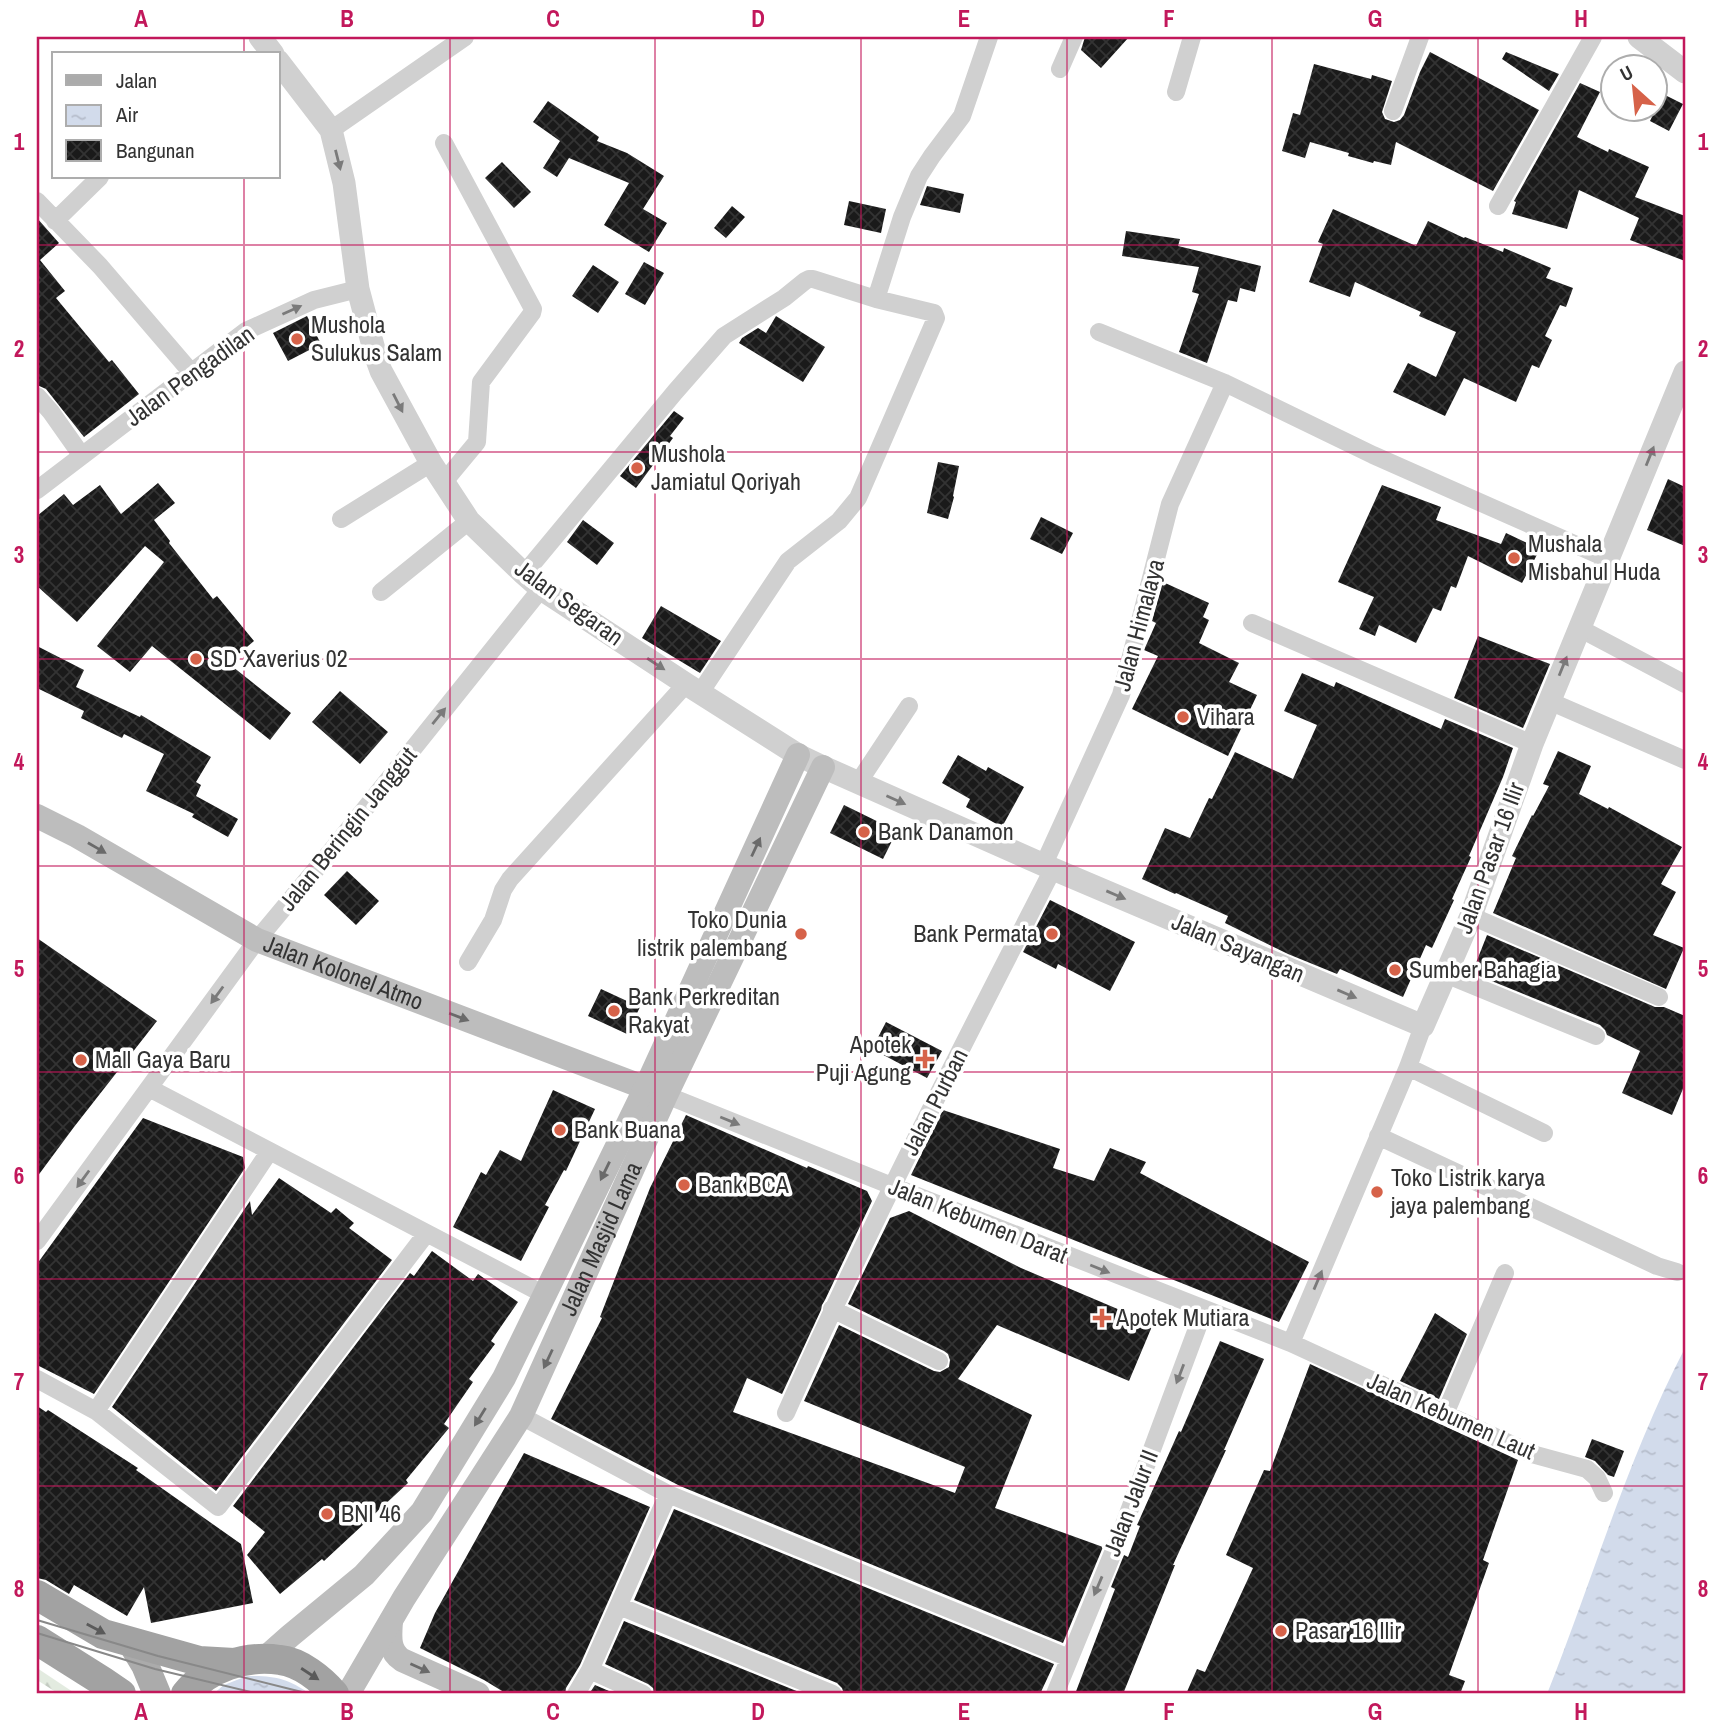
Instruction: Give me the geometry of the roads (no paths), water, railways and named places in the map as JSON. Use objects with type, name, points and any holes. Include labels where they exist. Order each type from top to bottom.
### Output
[{"type":"highway","points":[[37,1595],[103,1634],[199,1661],[234,1663]]},
{"type":"highway","points":[[37,1640],[121,1694]]},
{"type":"highway","points":[[186,1694],[210,1673],[234,1663],[264,1659],[297,1665],[334,1694]]},
{"type":"main road","points":[[264,1659],[364,1575],[422,1512],[504,1378],[545,1295],[656,1091],[701,966],[798,755]]},
{"type":"main road","name":"Jalan Masjid Lama","points":[[348,1694],[391,1620],[522,1416],[656,1091],[725,974],[823,767]]},
{"type":"main road","name":"Jalan Kolonel Atmo","points":[[37,817],[77,836],[257,940],[656,1091]]},
{"type":"main road","points":[[741,878],[765,890]]},
{"type":"main road","points":[[701,966],[725,974]]},
{"type":"main road","points":[[391,1546],[423,1570]]},
{"type":"main road","points":[[391,1620],[390,1639],[396,1656],[472,1693]]},
{"type":"main road","points":[[131,1642],[145,1664],[157,1694]]},
{"type":"street","points":[[260,37],[271,52]]},
{"type":"street","points":[[331,131],[465,37]]},
{"type":"street","points":[[468,962],[493,920],[503,890],[510,879],[693,689],[788,561],[839,520],[858,498],[936,318],[934,313],[876,299],[902,217],[919,176],[962,117],[989,37]]},
{"type":"street","points":[[1060,69],[1074,37]]},
{"type":"street","points":[[1176,92],[1192,37]]},
{"type":"street","points":[[1393,111],[1420,37]]},
{"type":"street","points":[[1498,206],[1593,37]]},
{"type":"street","points":[[1639,37],[1685,72]]},
{"type":"street","name":"Jalan Segaran","points":[[280,64],[331,131],[344,183],[358,289],[381,371],[431,463],[469,521],[532,581],[693,689],[798,755],[1049,866]]},
{"type":"street","points":[[443,483],[477,442],[481,383],[533,309],[444,143]]},
{"type":"street","points":[[55,221],[99,178]]},
{"type":"street","points":[[37,201],[100,266],[191,372]]},
{"type":"street","name":"Jalan Beringin Janggut","points":[[37,1241],[43,1222],[149,1088],[257,940],[332,850],[675,392],[724,336],[809,279],[876,299]]},
{"type":"street","name":"Jalan Pengadilan","points":[[37,491],[246,331],[314,300],[358,289]]},
{"type":"street","points":[[1098,332],[1224,383],[1373,456],[1608,559]]},
{"type":"street","name":"Jalan Pasar 16 Ilir","points":[[1291,1343],[1471,916],[1531,744],[1685,372]]},
{"type":"street","name":"Jalan Himalaya","points":[[1049,866],[1121,695],[1170,504],[1224,383]]},
{"type":"street","points":[[37,396],[82,456]]},
{"type":"street","points":[[341,519],[431,463]]},
{"type":"street","points":[[381,592],[469,521]]},
{"type":"street","points":[[1252,623],[1531,744]]},
{"type":"street","points":[[1579,628],[1685,684]]},
{"type":"street","points":[[1549,701],[1685,760]]},
{"type":"street","points":[[858,783],[909,706]]},
{"type":"street","name":"Jalan Sayangan","points":[[1049,866],[1423,1027]]},
{"type":"street","name":"Jalan Purban","points":[[786,1413],[832,1309],[1049,866]]},
{"type":"street","points":[[1471,916],[1659,997]]},
{"type":"street","points":[[1445,974],[1596,1036]]},
{"type":"street","points":[[1408,1067],[1544,1133]]},
{"type":"street","points":[[149,1088],[545,1295]]},
{"type":"street","name":"Jalan Kebumen Darat","points":[[656,1091],[1291,1343]]},
{"type":"street","points":[[1378,1136],[1657,1266],[1678,1272]]},
{"type":"street","points":[[96,1411],[269,1152]]},
{"type":"street","points":[[37,1379],[96,1411],[218,1507],[426,1234]]},
{"type":"street","points":[[1445,1414],[1505,1273]]},
{"type":"street","points":[[832,1309],[939,1361]]},
{"type":"street","name":"Jalan Jalur II","points":[[1055,1694],[1119,1538],[1204,1310]]},
{"type":"street","name":"Jalan Kebumen Laut","points":[[1291,1343],[1532,1454],[1587,1469],[1597,1478],[1604,1493]]},
{"type":"street","points":[[522,1416],[668,1494],[1069,1658]]},
{"type":"street","points":[[576,1694],[590,1670],[668,1494]]},
{"type":"street","points":[[619,1606],[833,1694]]},
{"type":"street","points":[[590,1670],[643,1694]]},
{"type":"water","points":[[1685,1348],[1685,1694],[1547,1694],[1645,1433]]},
{"type":"water","points":[[247,1676],[281,1679],[310,1694],[213,1694],[224,1685]]},
{"type":"tram line","points":[[37,1620],[158,1656],[310,1694]]},
{"type":"tram line","points":[[37,1633],[155,1669],[259,1694]]},
{"type":"place","name":"Mushola Sulukus Salam","points":[[297,339]]},
{"type":"place","name":"Mushola Jamiatul Qoriyah","points":[[637,468]]},
{"type":"place","name":"Mushala Misbahul Huda","points":[[1514,558]]},
{"type":"place","name":"SD Xaverius 02","points":[[196,659]]},
{"type":"place","name":"Vihara","points":[[1183,717]]},
{"type":"place","name":"Bank Danamon","points":[[864,832]]},
{"type":"place","name":"Toko Dunia listrik palembang","points":[[801,934]]},
{"type":"place","name":"Bank Permata","points":[[1052,934]]},
{"type":"place","name":"Sumber Bahagia","points":[[1395,970]]},
{"type":"place","name":"Bank Perkreditan Rakyat","points":[[614,1011]]},
{"type":"place","name":"Apotek Puji Agung","points":[[925,1059]]},
{"type":"place","name":"Mall Gaya Baru","points":[[81,1060]]},
{"type":"place","name":"Bank Buana","points":[[560,1130]]},
{"type":"place","name":"Bank BCA","points":[[684,1185]]},
{"type":"place","name":"Toko Listrik karya jaya palembang","points":[[1377,1192]]},
{"type":"place","name":"Apotek Mutiara","points":[[1102,1318]]},
{"type":"place","name":"BNI 46","points":[[327,1514]]},
{"type":"place","name":"Pasar 16 Ilir","points":[[1281,1631]]}]
